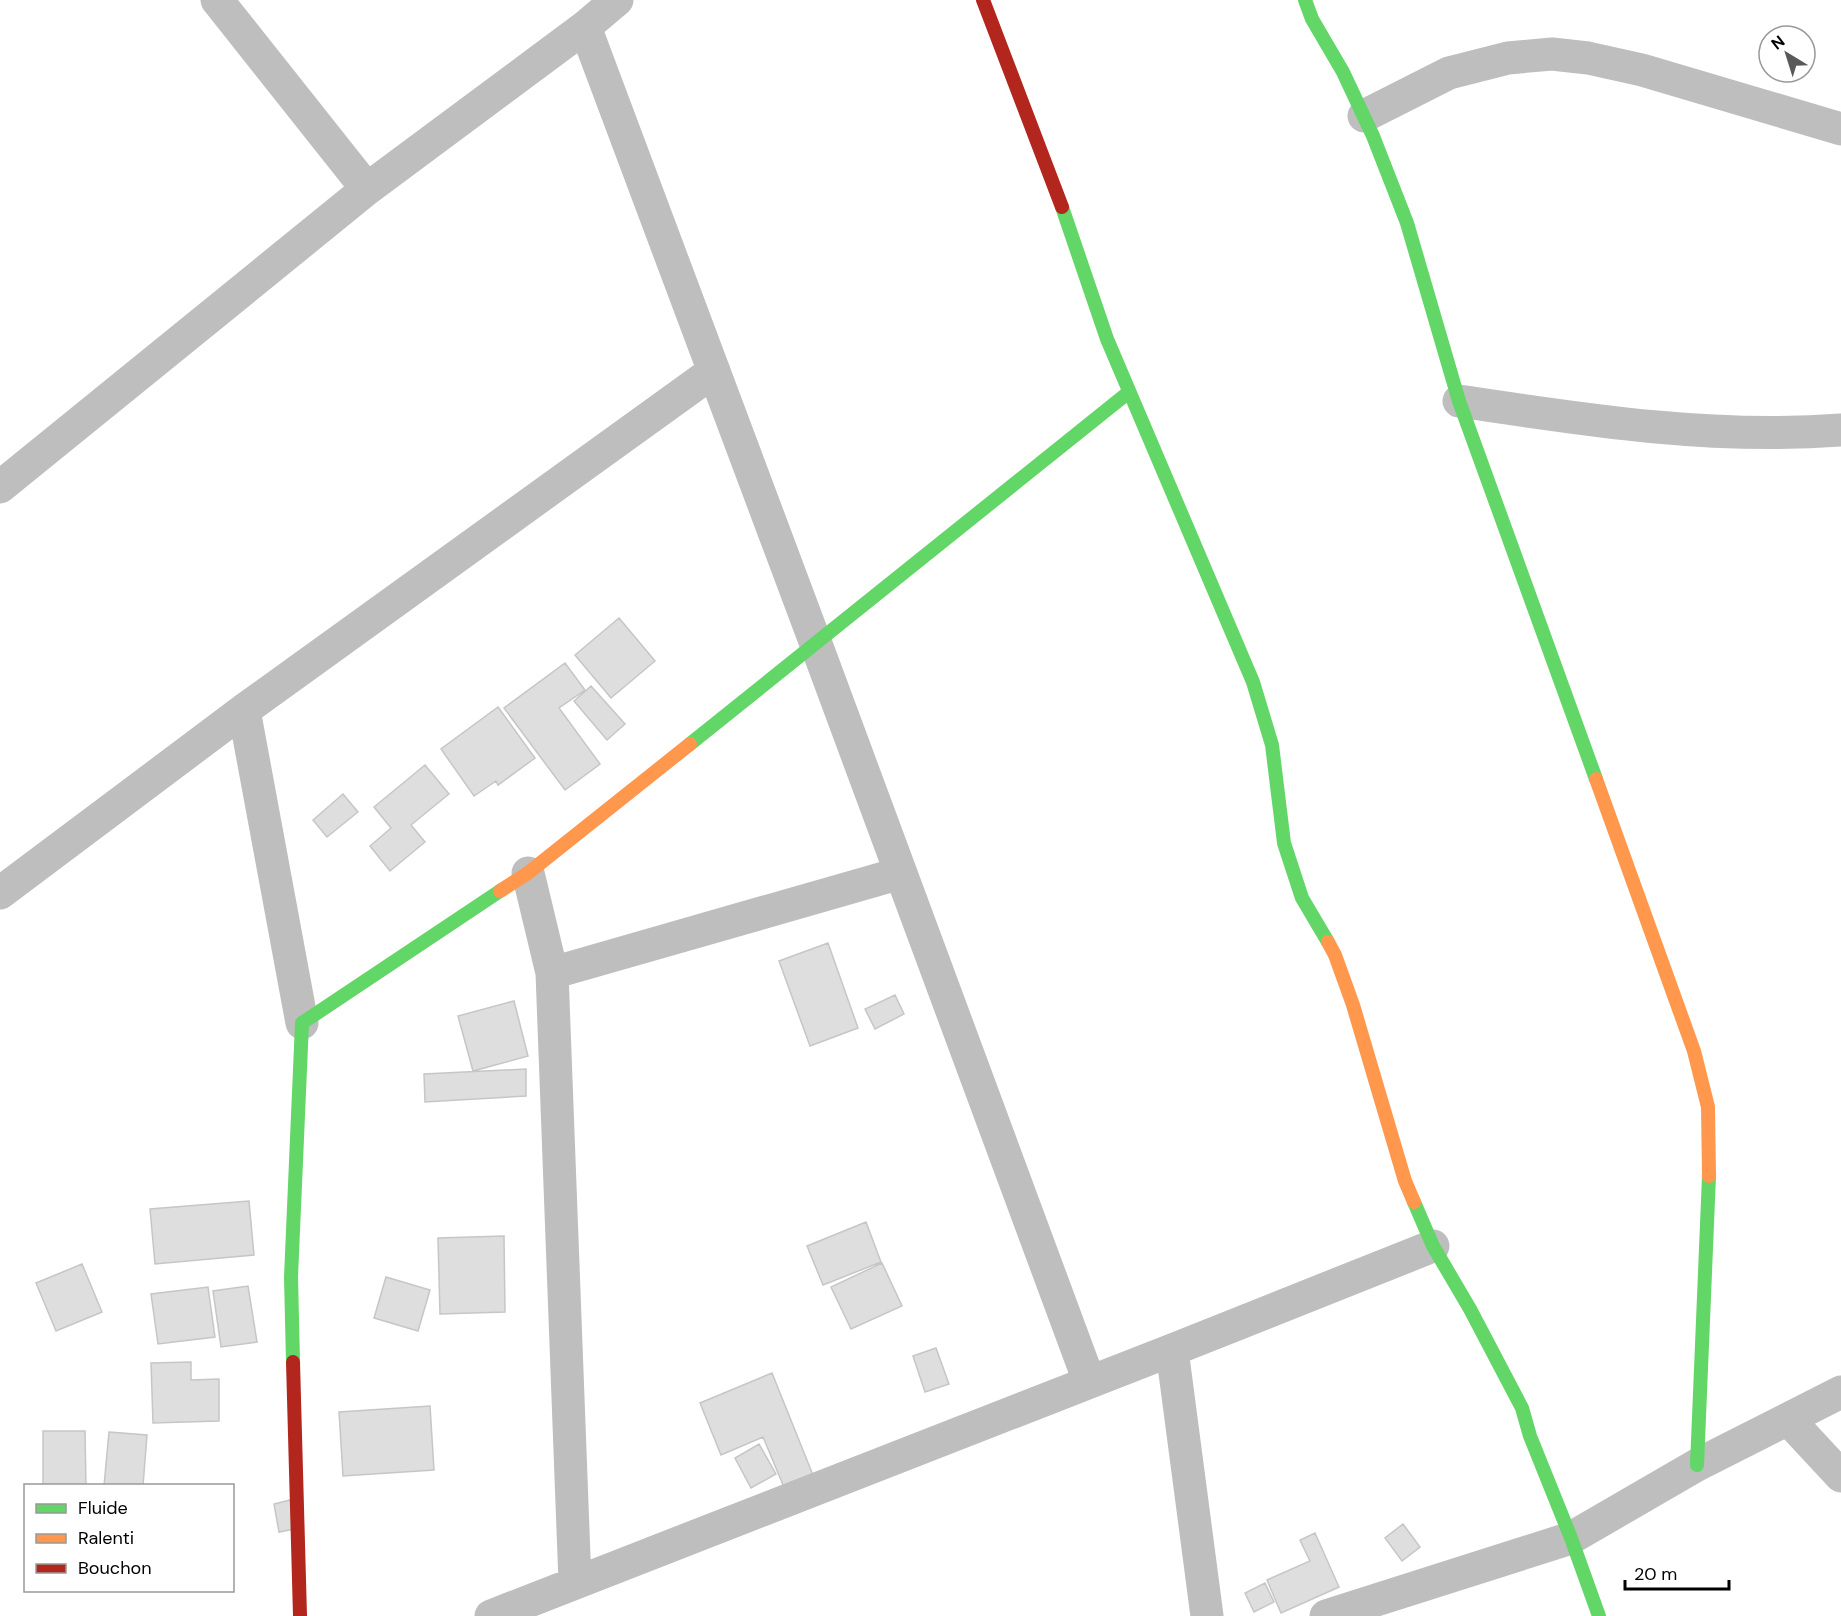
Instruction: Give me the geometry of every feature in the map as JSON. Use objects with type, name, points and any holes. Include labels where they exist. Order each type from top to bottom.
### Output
[{"type":"street","points":[[216,0],[368,189]]},
{"type":"street","points":[[4,475],[368,189],[585,27],[617,0]]},
{"type":"street","points":[[983,0],[1070,229],[1107,339],[1253,682],[1272,745],[1284,843],[1302,898],[1335,955],[1353,1005],[1405,1181],[1433,1246],[1470,1309],[1521,1408],[1599,1616]]},
{"type":"street","points":[[1305,0],[1312,19],[1343,72],[1364,116],[1407,223],[1459,401],[1694,1051],[1708,1107],[1709,1167],[1697,1465]]},
{"type":"street","points":[[585,27],[1089,1381]]},
{"type":"street","points":[[1364,116],[1449,73],[1508,57],[1552,54],[1588,58],[1642,70],[1841,129]]},
{"type":"street","points":[[0,893],[244,710],[714,371]]},
{"type":"street","points":[[302,1023],[528,873],[1129,392]]},
{"type":"street","points":[[1459,401],[1587,420],[1733,432],[1841,430]]},
{"type":"street","points":[[244,710],[302,1023],[291,1277],[300,1616]]},
{"type":"street","points":[[528,873],[552,973],[575,1583]]},
{"type":"street","points":[[552,973],[901,873]]},
{"type":"street","points":[[491,1616],[1433,1246]]},
{"type":"street","points":[[1172,1350],[1207,1616]]},
{"type":"street","points":[[1326,1616],[1571,1538],[1697,1465],[1841,1392]]},
{"type":"street","points":[[1788,1419],[1841,1476]]},
{"type":"building","points":[[619,618],[655,661],[611,698],[575,655]]},
{"type":"building","points":[[565,663],[585,690],[559,708],[600,764],[565,790],[504,708]]},
{"type":"building","points":[[591,686],[625,724],[607,740],[574,701]]},
{"type":"building","points":[[498,707],[535,758],[498,785],[496,781],[474,796],[441,749]]},
{"type":"building","points":[[425,765],[449,794],[411,825],[425,842],[390,871],[370,846],[391,828],[374,807]]},
{"type":"building","points":[[343,794],[358,812],[327,837],[313,820]]},
{"type":"building","points":[[828,943],[858,1028],[810,1046],[779,961]]},
{"type":"building","points":[[895,995],[904,1014],[875,1029],[865,1009]]},
{"type":"building","points":[[514,1001],[528,1056],[473,1071],[458,1016]]},
{"type":"building","points":[[526,1069],[526,1096],[425,1102],[424,1074]]},
{"type":"building","points":[[249,1201],[254,1255],[155,1264],[150,1209]]},
{"type":"building","points":[[866,1222],[881,1262],[823,1285],[807,1246]]},
{"type":"building","points":[[504,1236],[505,1312],[440,1314],[438,1238]]},
{"type":"building","points":[[882,1263],[902,1306],[851,1329],[831,1287]]},
{"type":"building","points":[[82,1264],[102,1312],[56,1331],[36,1283]]},
{"type":"building","points":[[386,1277],[430,1290],[418,1331],[374,1318]]},
{"type":"building","points":[[248,1286],[257,1342],[221,1347],[213,1291]]},
{"type":"building","points":[[208,1287],[215,1337],[158,1344],[151,1294]]},
{"type":"building","points":[[936,1348],[949,1384],[925,1392],[913,1356]]},
{"type":"building","points":[[191,1362],[191,1380],[219,1379],[219,1421],[153,1423],[151,1363]]},
{"type":"building","points":[[772,1373],[815,1480],[786,1492],[763,1437],[721,1455],[700,1403]]},
{"type":"building","points":[[430,1406],[434,1470],[343,1476],[339,1412]]},
{"type":"building","points":[[43,1431],[85,1431],[86,1484],[43,1484]]},
{"type":"building","points":[[109,1432],[147,1435],[143,1484],[104,1484]]},
{"type":"building","points":[[759,1444],[776,1474],[751,1488],[735,1458]]},
{"type":"building","points":[[294,1499],[300,1528],[279,1532],[274,1504]]},
{"type":"building","points":[[1403,1524],[1420,1547],[1402,1561],[1385,1538]]},
{"type":"building","points":[[1315,1533],[1339,1587],[1281,1613],[1267,1580],[1310,1561],[1300,1540]]},
{"type":"building","points":[[1265,1583],[1274,1602],[1254,1612],[1245,1593]]},
{"type":"traffic: fast","points":[[1305,0],[1312,19],[1343,72],[1373,136],[1407,223],[1459,401],[1596,779]]},
{"type":"traffic: fast","points":[[1062,207],[1107,339],[1253,682],[1272,745],[1284,843],[1302,898],[1328,942]]},
{"type":"traffic: fast","points":[[690,744],[1129,392]]},
{"type":"traffic: fast","points":[[293,1362],[291,1277],[302,1023],[500,891]]},
{"type":"traffic: fast","points":[[1697,1465],[1709,1176]]},
{"type":"traffic: fast","points":[[1414,1202],[1433,1246],[1470,1309],[1522,1408],[1530,1436],[1599,1616]]},
{"type":"traffic: slow","points":[[500,891],[528,873],[690,744]]},
{"type":"traffic: slow","points":[[1596,779],[1694,1051],[1708,1107],[1709,1176]]},
{"type":"traffic: slow","points":[[1328,942],[1353,1005],[1405,1181],[1414,1202]]},
{"type":"traffic: jam","points":[[983,0],[1062,207]]},
{"type":"traffic: jam","points":[[293,1362],[300,1616]]}]
